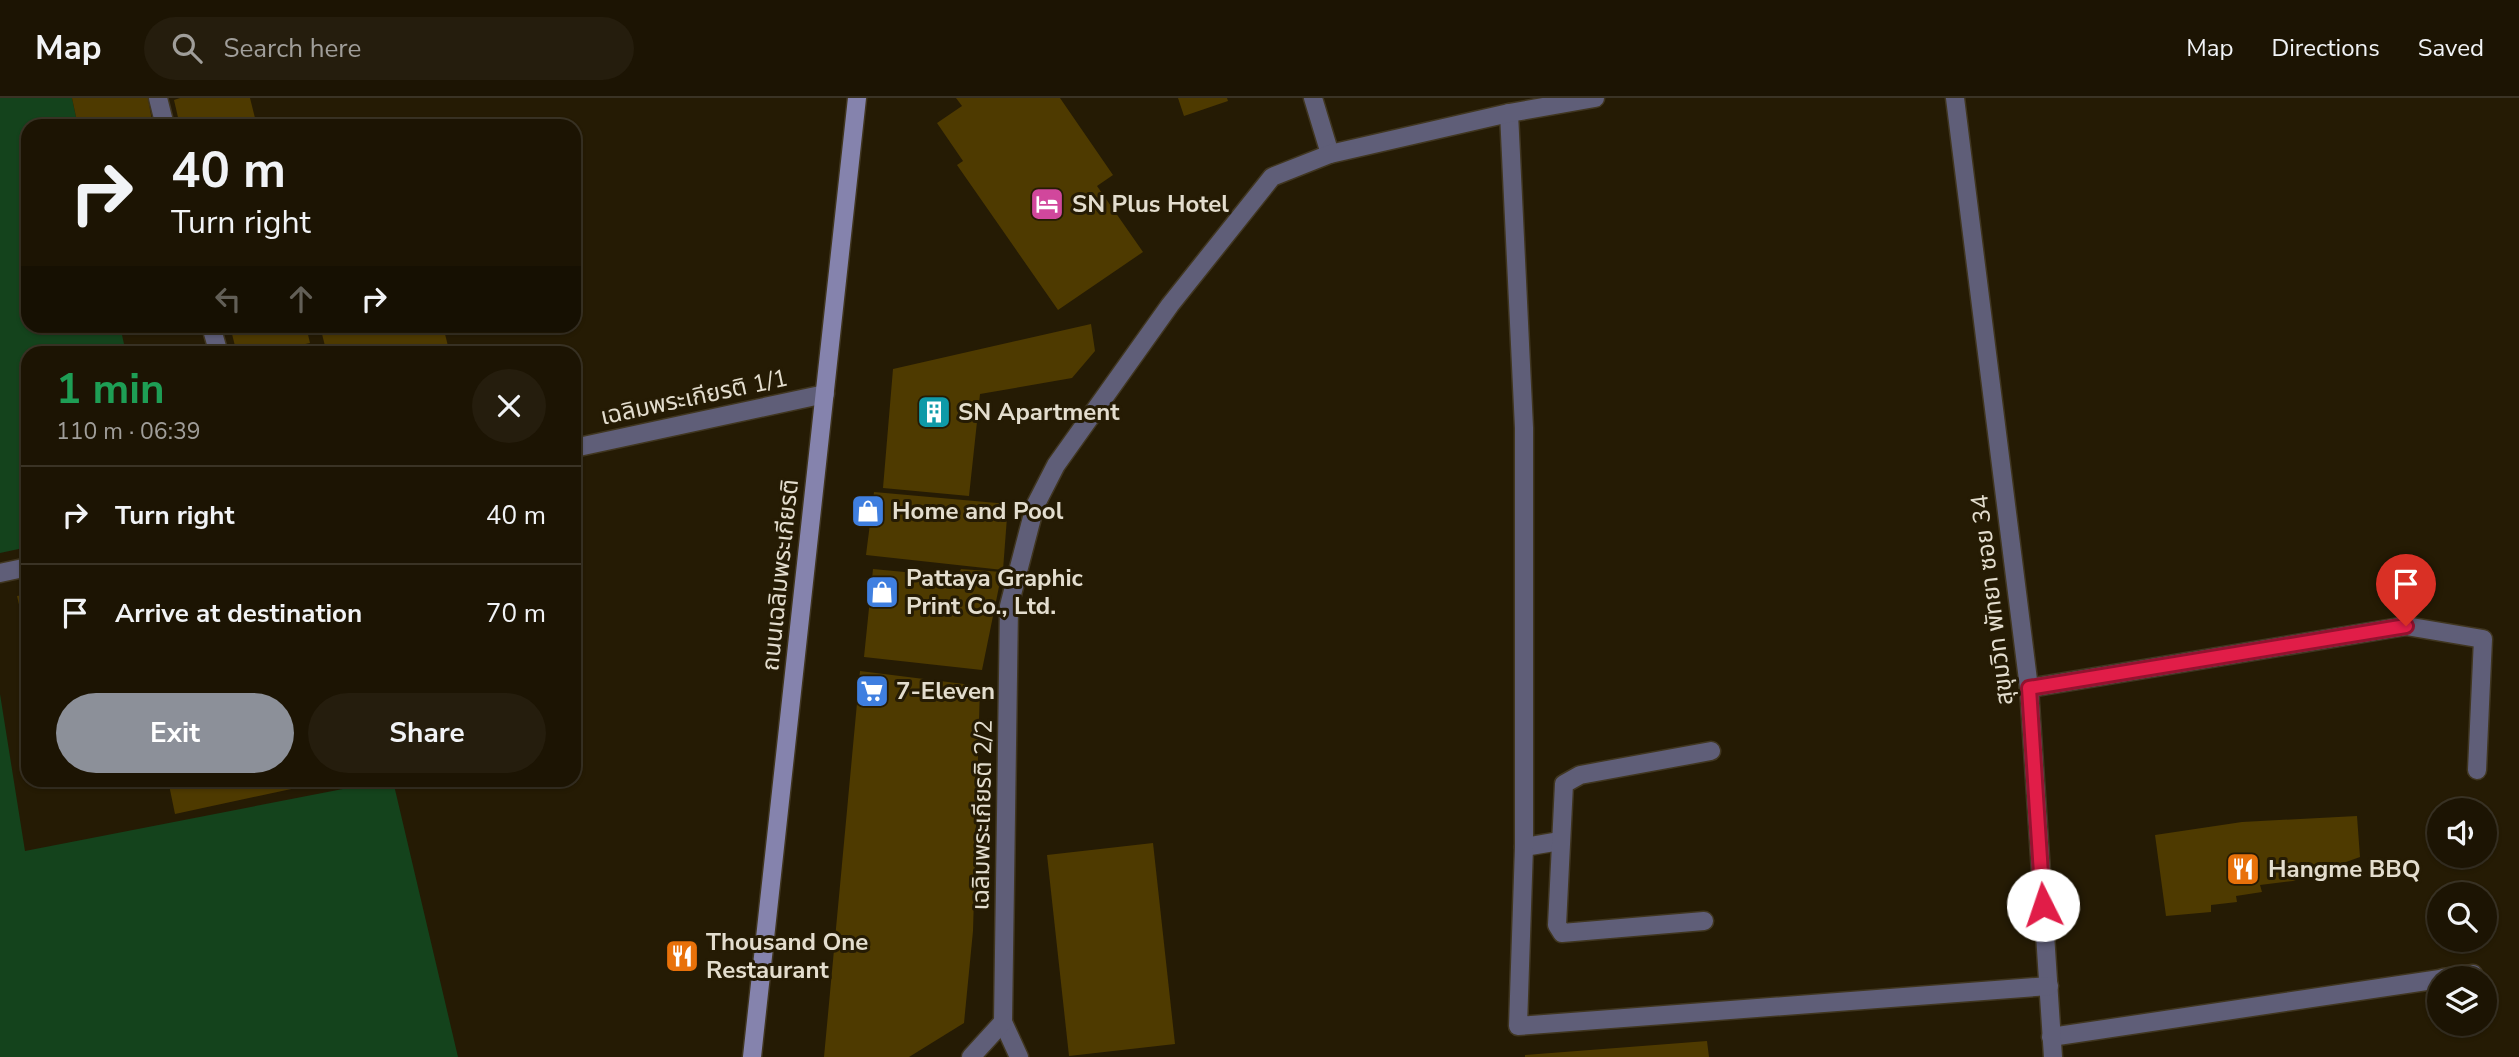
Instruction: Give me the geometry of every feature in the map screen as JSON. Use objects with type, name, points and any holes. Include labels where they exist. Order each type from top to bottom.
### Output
[{"type":"main road","name":"ถนนเฉลิมพระเกียรติ","points":[[752,1057],[857,98]]},
{"type":"street","points":[[158,98],[162,119]]},
{"type":"street","points":[[1313,98],[1330,154]]},
{"type":"street","name":"เฉลิมพระเกียรติ 2/2","points":[[1003,1022],[1009,606],[1035,506],[1056,465],[1170,305],[1272,177],[1330,154],[1509,113],[1595,98]]},
{"type":"street","name":"สุขุมวิท พัทยา ซอย 34","points":[[1955,98],[2029,688],[2053,1057]]},
{"type":"street","points":[[1509,113],[1524,428],[1524,846],[1518,1026],[2049,986]]},
{"type":"street","name":"เฉลิมพระเกียรติ 1/1","points":[[581,446],[825,394]]},
{"type":"street","points":[[0,573],[21,568]]},
{"type":"street","points":[[2029,688],[2406,626],[2483,639],[2477,770]]},
{"type":"street","points":[[1704,921],[1562,933],[1556,925],[1564,784],[1580,775],[1711,751]]},
{"type":"street","points":[[1524,846],[1560,841]]},
{"type":"street","points":[[2051,1037],[2427,981]]},
{"type":"street","points":[[971,1057],[1003,1022],[1019,1057]]},
{"type":"green space","points":[[0,98],[72,98],[76,119],[21,119],[21,333],[122,333],[124,346],[21,346],[21,548],[0,553]]},
{"type":"green space","points":[[0,694],[25,851],[353,787],[394,787],[458,1057],[0,1057]]},
{"type":"building","points":[[72,98],[148,98],[152,119],[76,119]]},
{"type":"building","points":[[250,98],[255,119],[178,119],[174,100]]},
{"type":"building","name":"SN Plus Hotel","points":[[956,98],[1060,98],[1113,175],[1097,186],[1143,252],[1058,310],[957,165],[963,161],[937,123],[962,106]]},
{"type":"building","points":[[1178,98],[1227,98],[1228,101],[1184,116]]},
{"type":"building","name":"SN Apartment","points":[[1091,324],[1095,351],[1072,378],[980,394],[969,496],[883,488],[893,369]]},
{"type":"building","points":[[232,333],[308,333],[310,343],[296,346],[235,346]]},
{"type":"building","points":[[322,333],[445,333],[448,346],[325,346]]},
{"type":"building","points":[[874,492],[1008,504],[1003,570],[866,555]]},
{"type":"building","points":[[873,569],[957,577],[961,569],[1002,572],[982,670],[864,657]]},
{"type":"building","points":[[21,595],[21,613],[17,596]]},
{"type":"building","points":[[860,671],[980,686],[973,931],[964,1023],[909,1057],[824,1057]]},
{"type":"building","points":[[169,787],[301,787],[175,814]]},
{"type":"building","name":"Hangme BBQ","points":[[2357,816],[2360,857],[2293,881],[2260,885],[2262,892],[2236,896],[2237,902],[2211,905],[2211,912],[2166,916],[2155,835],[2242,822]]},
{"type":"building","points":[[1153,843],[1175,1044],[1069,1056],[1047,855]]},
{"type":"building","points":[[1707,1041],[1709,1057],[1525,1057],[1525,1055]]},
{"type":"place","name":"SN Plus Hotel","points":[[1047,204]]},
{"type":"place","name":"SN Apartment","points":[[934,412]]},
{"type":"place","name":"Home and Pool","points":[[868,511]]},
{"type":"place","name":"Pattaya Graphic Print Co., Ltd.","points":[[882,592]]},
{"type":"place","name":"7-Eleven","points":[[872,691]]},
{"type":"place","name":"Hangme BBQ","points":[[2243,869]]},
{"type":"place","name":"Thousand One Restaurant","points":[[682,956]]},
{"type":"route","points":[[2043,905],[2029,688],[2406,626]]}]
